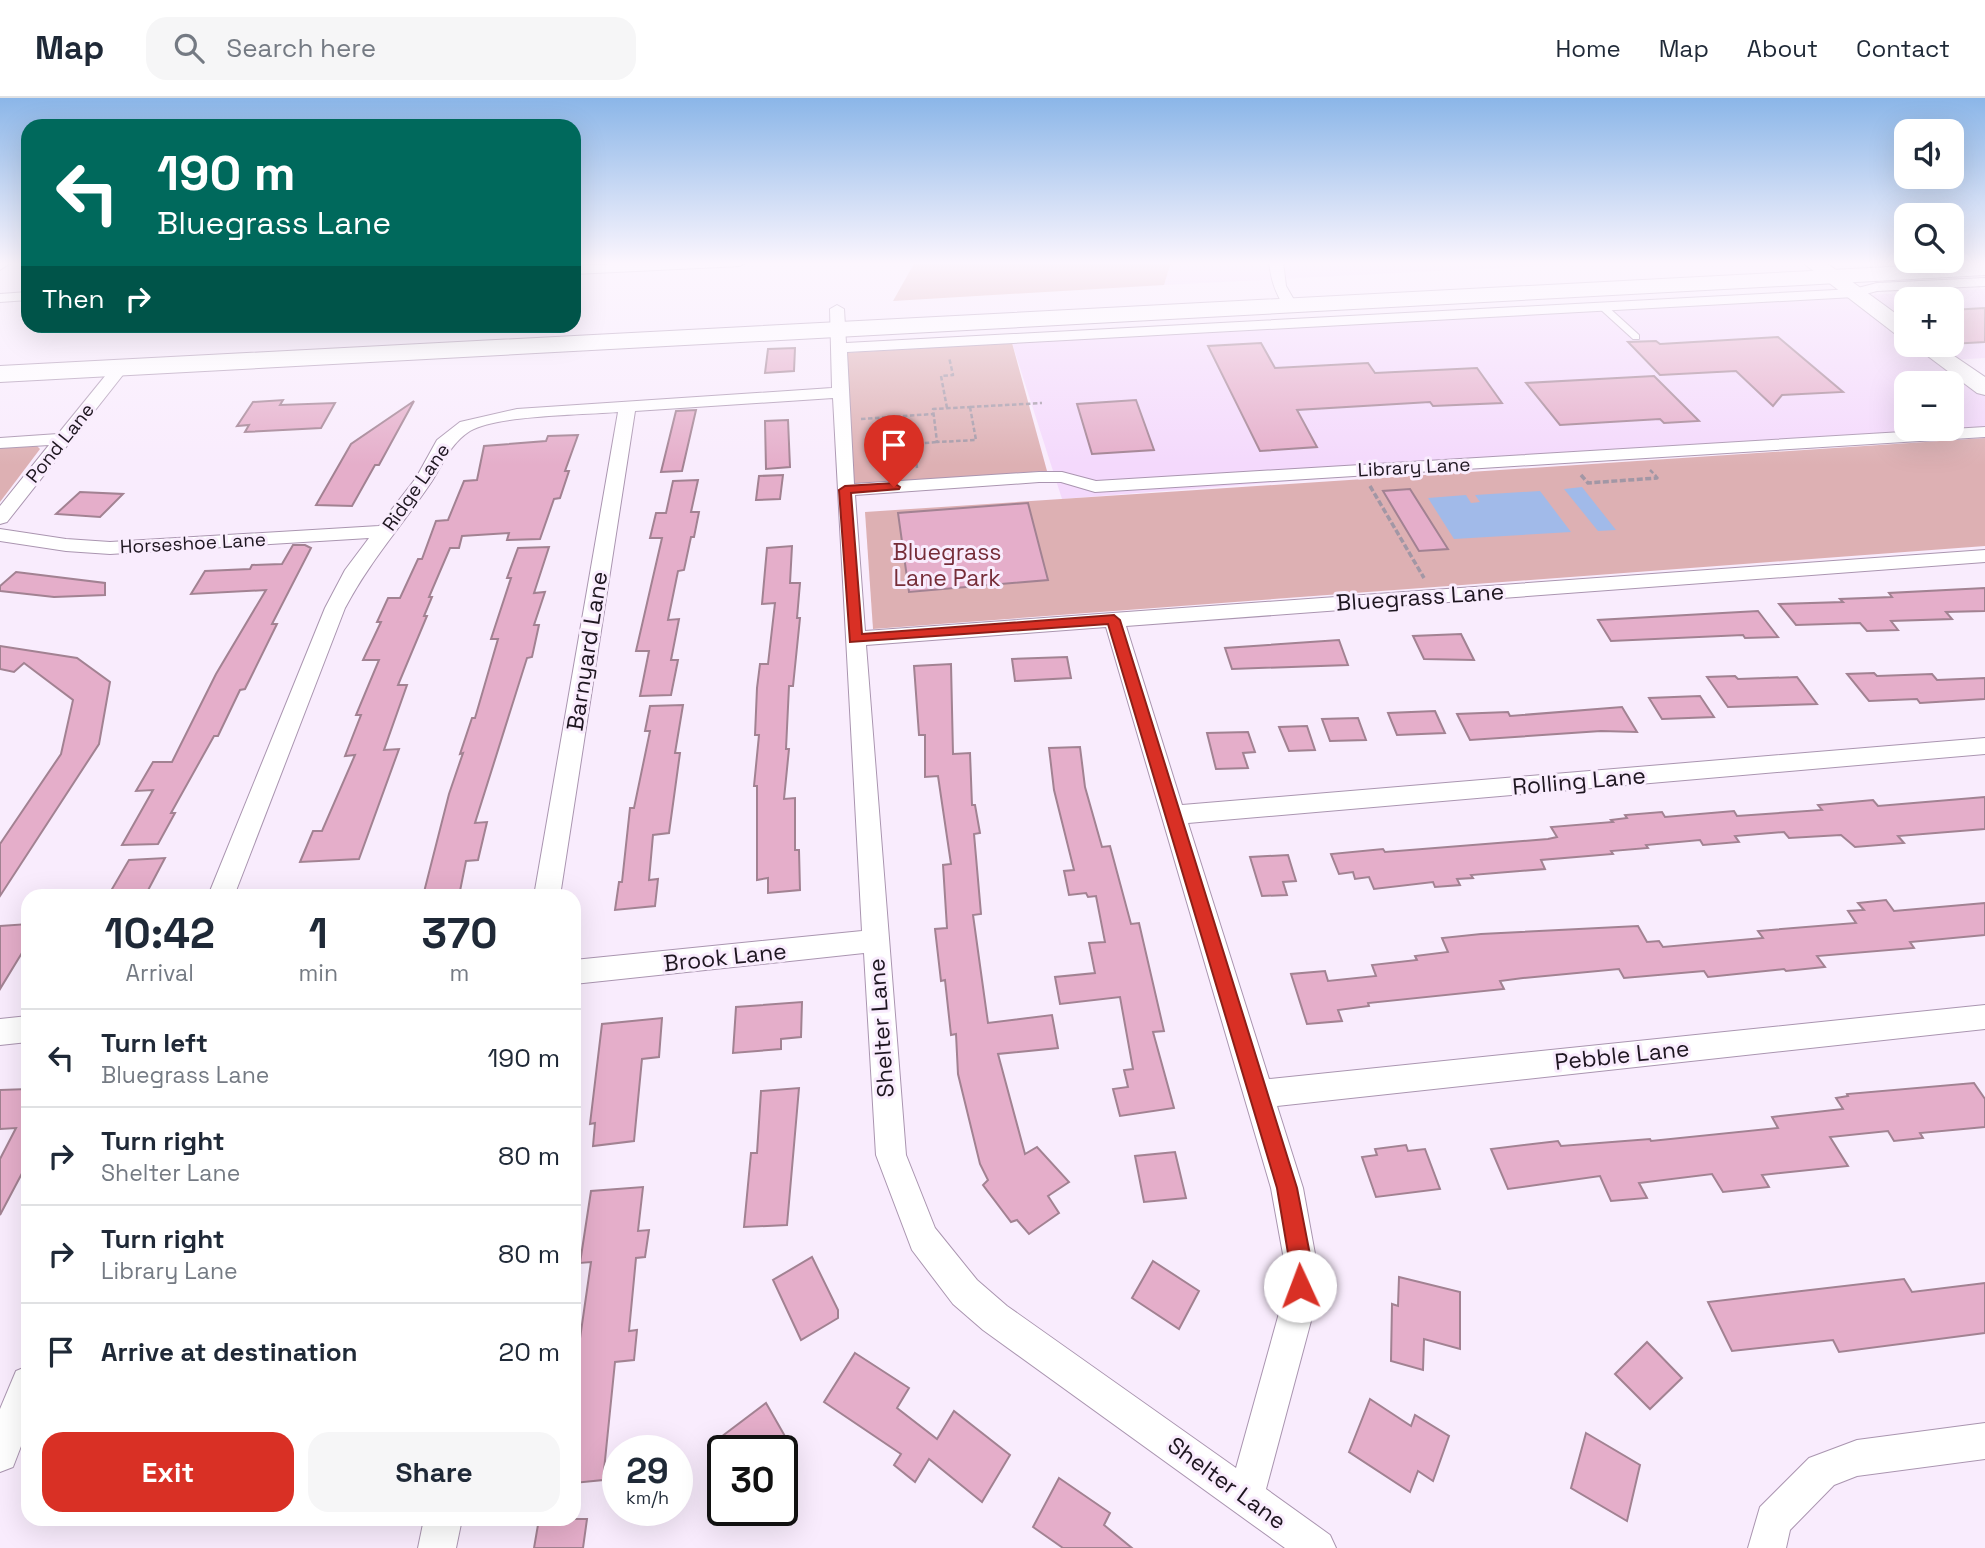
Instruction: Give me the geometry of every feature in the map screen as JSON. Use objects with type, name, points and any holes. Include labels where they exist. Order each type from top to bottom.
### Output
[{"type":"main road","points":[[0,374],[826,330]]},
{"type":"main road","points":[[1091,330],[1141,331]]},
{"type":"main road","points":[[0,352],[393,333]]},
{"type":"street","name":"Shelter Lane","points":[[838,330],[845,490],[891,1156],[923,1238],[965,1292],[995,1318],[1317,1548]]},
{"type":"street","points":[[844,330],[946,342],[1166,330]]},
{"type":"street","points":[[1941,357],[1985,388]]},
{"type":"street","name":"Pond Lane","points":[[0,518],[120,368]]},
{"type":"street","name":"Ridge Lane","points":[[224,889],[335,608],[355,570],[424,479],[443,444],[466,426],[517,414],[627,407],[840,407]]},
{"type":"street","name":"Barnyard Lane","points":[[548,889],[627,407]]},
{"type":"street","name":"Library Lane","points":[[845,490],[1062,477],[1095,487],[1985,432]]},
{"type":"street","points":[[0,443],[65,439]]},
{"type":"street","name":"Horseshoe Lane","points":[[0,535],[66,545],[110,548],[386,531]]},
{"type":"street","name":"Bluegrass Lane","points":[[855,639],[1985,556]]},
{"type":"street","points":[[1114,620],[1287,1188],[1301,1265],[1298,1306],[1246,1496]]},
{"type":"street","name":"Rolling Lane","points":[[1173,815],[1985,746]]},
{"type":"street","name":"Brook Lane","points":[[581,971],[875,941]]},
{"type":"street","name":"Pebble Lane","points":[[1258,1094],[1985,1017]]},
{"type":"street","points":[[0,1032],[21,1030]]},
{"type":"street","points":[[0,1454],[21,1402]]},
{"type":"street","points":[[1767,1548],[1773,1520],[1822,1471],[1857,1458],[1985,1441]]},
{"type":"street","points":[[437,1548],[442,1526]]},
{"type":"lane","points":[[1628,330],[1636,337]]},
{"type":"path","points":[[946,342],[953,375],[941,376],[947,408]]},
{"type":"path","points":[[937,442],[933,409],[1042,403]]},
{"type":"path","points":[[840,407],[933,414]]},
{"type":"path","points":[[919,485],[914,444],[976,440],[970,407]]},
{"type":"path","points":[[1361,471],[1435,596]]},
{"type":"shaded area","points":[[1254,330],[1894,330],[1894,357],[1934,357],[1955,371],[1894,371],[1894,434],[1062,499],[1012,343]]},
{"type":"shaded area","points":[[1964,330],[1985,330],[1985,358],[1952,360],[1948,357],[1964,357]]},
{"type":"shaded area","points":[[1964,377],[1985,392],[1985,427],[1964,429]]},
{"type":"green space","points":[[1012,343],[1047,471],[853,484],[843,353]]},
{"type":"green space","name":"Bluegrass Lane Park","points":[[1985,438],[1985,546],[873,629],[865,512]]},
{"type":"green space","points":[[37,446],[40,449],[0,502],[0,447]]},
{"type":"water","points":[[1582,487],[1616,530],[1598,531],[1564,489]]},
{"type":"water","points":[[1540,491],[1571,532],[1454,539],[1428,498],[1466,495],[1471,503],[1480,502],[1475,495]]},
{"type":"building","points":[[1964,330],[1985,330],[1985,342],[1964,343]]},
{"type":"building","points":[[1778,337],[1843,392],[1782,395],[1773,406],[1736,371],[1660,375],[1628,342],[1656,341],[1660,344]]},
{"type":"building","points":[[1261,343],[1275,368],[1368,363],[1375,373],[1477,368],[1502,403],[1433,406],[1430,402],[1297,410],[1317,447],[1260,451],[1208,346]]},
{"type":"building","points":[[795,348],[794,371],[765,373],[768,349]]},
{"type":"building","points":[[1654,376],[1699,421],[1664,423],[1660,419],[1560,425],[1526,383]]},
{"type":"building","points":[[283,400],[280,405],[335,403],[321,428],[245,432],[249,425],[237,426],[253,402]]},
{"type":"building","points":[[1136,400],[1154,450],[1092,454],[1077,404]]},
{"type":"building","points":[[414,401],[379,465],[375,465],[352,506],[316,505],[351,444]]},
{"type":"building","points":[[696,410],[682,471],[661,472],[676,411]]},
{"type":"building","points":[[788,420],[790,467],[766,469],[765,421]]},
{"type":"building","points":[[578,435],[565,471],[569,471],[560,498],[554,499],[540,539],[507,540],[509,533],[462,536],[459,548],[450,548],[429,597],[432,597],[424,616],[427,616],[398,685],[407,685],[384,750],[399,749],[359,859],[300,862],[313,831],[322,831],[355,755],[345,756],[361,715],[356,715],[379,660],[363,660],[381,622],[377,622],[388,598],[400,598],[418,559],[422,559],[436,521],[448,520],[464,481],[477,480],[484,446],[546,441],[548,436]]},
{"type":"building","points":[[783,475],[780,499],[756,500],[759,476]]},
{"type":"building","points":[[698,480],[691,512],[699,512],[694,537],[691,537],[684,570],[678,571],[668,620],[679,619],[671,660],[678,660],[671,695],[640,696],[649,651],[636,651],[662,538],[650,538],[656,513],[666,513],[673,481]]},
{"type":"building","points":[[1410,489],[1448,549],[1419,551],[1383,491]]},
{"type":"building","points":[[80,492],[123,494],[100,517],[56,514]]},
{"type":"building","points":[[1028,503],[1048,580],[909,592],[898,513]]},
{"type":"building","points":[[293,545],[311,548],[272,624],[277,624],[245,689],[240,690],[218,736],[214,736],[171,813],[175,813],[158,844],[122,845],[153,790],[136,791],[153,762],[172,762],[216,674],[266,590],[191,594],[205,571],[282,564]]},
{"type":"building","points":[[792,546],[790,583],[800,583],[797,618],[800,618],[793,686],[789,686],[786,749],[789,749],[784,799],[795,798],[795,850],[799,850],[800,890],[768,893],[768,878],[757,880],[757,786],[754,786],[759,735],[755,735],[760,664],[768,664],[775,603],[762,604],[767,548]]},
{"type":"building","points":[[549,547],[534,593],[545,592],[534,625],[539,625],[532,657],[527,658],[475,823],[487,822],[478,860],[466,861],[460,889],[425,889],[449,794],[463,753],[460,754],[472,718],[475,718],[498,639],[491,639],[518,548]]},
{"type":"building","points":[[16,572],[105,583],[105,595],[54,597],[0,591],[0,586]]},
{"type":"building","points":[[1985,588],[1985,611],[1946,612],[1952,619],[1891,621],[1898,630],[1867,631],[1860,623],[1796,625],[1779,604],[1843,602],[1840,599],[1892,597],[1889,593]]},
{"type":"building","points":[[1758,611],[1778,637],[1745,638],[1743,635],[1611,641],[1598,620]]},
{"type":"building","points":[[1461,634],[1474,660],[1424,659],[1413,636]]},
{"type":"building","points":[[1339,640],[1348,665],[1232,669],[1225,648]]},
{"type":"building","points":[[0,646],[77,658],[110,682],[99,744],[0,896],[0,844],[61,754],[73,700],[24,663],[14,672],[0,669]]},
{"type":"building","points":[[1067,657],[1071,678],[1015,681],[1012,659]]},
{"type":"building","points":[[951,664],[953,754],[970,753],[972,805],[975,805],[980,833],[974,834],[981,914],[973,915],[988,1023],[1052,1015],[1058,1048],[998,1054],[1025,1154],[1037,1147],[1069,1182],[1048,1196],[1059,1213],[1029,1234],[1017,1220],[1011,1222],[983,1185],[988,1180],[980,1164],[958,1074],[956,1034],[951,1035],[945,980],[941,981],[935,929],[947,928],[943,865],[951,864],[938,776],[925,777],[925,735],[919,735],[914,666]]},
{"type":"building","points":[[1874,673],[1877,676],[1932,674],[1937,680],[1985,678],[1985,699],[1920,703],[1917,699],[1869,701],[1847,674]]},
{"type":"building","points":[[1735,676],[1738,679],[1797,677],[1817,704],[1728,707],[1707,677]]},
{"type":"building","points":[[1700,696],[1714,717],[1662,719],[1649,698]]},
{"type":"building","points":[[683,705],[675,753],[680,753],[669,833],[653,835],[649,880],[658,879],[655,906],[615,910],[619,882],[622,882],[630,808],[634,808],[650,731],[645,731],[650,706]]},
{"type":"building","points":[[1622,707],[1637,732],[1601,731],[1470,740],[1457,714],[1508,712],[1510,716]]},
{"type":"building","points":[[1435,711],[1445,733],[1397,735],[1388,713]]},
{"type":"building","points":[[1358,718],[1366,740],[1330,741],[1322,719]]},
{"type":"building","points":[[1307,726],[1315,750],[1289,751],[1279,727]]},
{"type":"building","points":[[1248,732],[1255,752],[1243,753],[1248,768],[1216,769],[1207,733]]},
{"type":"building","points":[[1080,747],[1085,787],[1102,847],[1110,846],[1131,924],[1139,923],[1164,1031],[1153,1032],[1174,1108],[1120,1116],[1113,1089],[1128,1087],[1124,1070],[1133,1069],[1120,997],[1060,1004],[1055,977],[1095,973],[1089,943],[1105,942],[1096,896],[1088,897],[1086,893],[1069,895],[1064,871],[1074,870],[1054,790],[1049,748]]},
{"type":"building","points":[[1985,797],[1985,829],[1898,836],[1904,843],[1855,847],[1841,835],[1789,838],[1784,832],[1735,836],[1739,842],[1703,845],[1700,840],[1646,845],[1648,848],[1611,851],[1613,854],[1541,860],[1545,869],[1471,875],[1473,878],[1457,879],[1460,885],[1435,887],[1433,882],[1374,889],[1369,877],[1355,879],[1353,872],[1339,874],[1331,854],[1548,839],[1557,837],[1551,827],[1613,822],[1611,820],[1627,818],[1625,815],[1662,812],[1665,817],[1734,811],[1737,816],[1822,810],[1818,805],[1873,800],[1878,806]]},
{"type":"building","points":[[1288,855],[1296,881],[1283,882],[1287,895],[1262,896],[1250,857]]},
{"type":"building","points":[[165,858],[149,889],[112,889],[129,860]]},
{"type":"building","points":[[1886,900],[1894,911],[1985,903],[1985,935],[1910,942],[1914,948],[1817,956],[1825,967],[1786,971],[1784,969],[1708,977],[1704,971],[1624,978],[1619,969],[1500,981],[1504,989],[1368,1003],[1369,1006],[1338,1010],[1342,1021],[1307,1024],[1291,974],[1325,971],[1328,981],[1376,976],[1372,965],[1417,960],[1415,956],[1448,952],[1442,938],[1481,934],[1638,926],[1647,942],[1659,941],[1663,947],[1763,938],[1758,931],[1856,923],[1848,911],[1864,910],[1858,903]]},
{"type":"building","points":[[21,924],[21,954],[0,989],[0,926]]},
{"type":"building","points":[[802,1002],[801,1037],[781,1039],[781,1049],[733,1053],[736,1007]]},
{"type":"building","points":[[662,1018],[659,1057],[642,1059],[634,1141],[593,1146],[595,1123],[590,1124],[602,1024]]},
{"type":"building","points":[[1974,1083],[1985,1099],[1985,1127],[1920,1133],[1923,1138],[1894,1141],[1888,1131],[1830,1137],[1848,1166],[1762,1175],[1769,1187],[1723,1192],[1712,1174],[1639,1183],[1647,1198],[1611,1201],[1600,1176],[1508,1189],[1491,1149],[1558,1141],[1561,1146],[1651,1141],[1778,1128],[1772,1117],[1843,1109],[1836,1098],[1848,1096],[1847,1094]]},
{"type":"building","points":[[799,1088],[787,1225],[744,1227],[751,1153],[757,1153],[761,1091]]},
{"type":"building","points":[[21,1089],[21,1175],[0,1215],[0,1159],[16,1128],[0,1129],[0,1090]]},
{"type":"building","points":[[1406,1145],[1408,1151],[1425,1149],[1440,1189],[1376,1197],[1362,1157],[1377,1155],[1375,1149]]},
{"type":"building","points":[[1175,1152],[1186,1198],[1144,1202],[1135,1156]]},
{"type":"building","points":[[643,1187],[638,1231],[649,1230],[645,1257],[636,1258],[629,1331],[637,1330],[634,1360],[615,1362],[608,1435],[602,1435],[602,1480],[581,1482],[581,1331],[591,1262],[581,1263],[591,1191]]},
{"type":"building","points":[[812,1257],[838,1310],[838,1318],[801,1340],[773,1280]]},
{"type":"building","points":[[1153,1261],[1199,1291],[1179,1329],[1132,1298]]},
{"type":"building","points":[[1399,1277],[1460,1292],[1460,1349],[1424,1339],[1423,1370],[1391,1361],[1392,1304],[1398,1306]]},
{"type":"building","points":[[1904,1279],[1912,1292],[1985,1283],[1985,1333],[1839,1352],[1833,1340],[1732,1351],[1708,1302]]},
{"type":"building","points":[[1647,1342],[1682,1378],[1650,1409],[1615,1374]]},
{"type":"building","points":[[855,1353],[909,1388],[897,1408],[937,1439],[954,1411],[1010,1455],[982,1502],[929,1459],[915,1482],[894,1465],[901,1454],[824,1402]]},
{"type":"building","points":[[1370,1399],[1411,1426],[1415,1415],[1449,1436],[1433,1481],[1418,1471],[1410,1492],[1349,1452]]},
{"type":"building","points":[[766,1403],[784,1435],[724,1435]]},
{"type":"building","points":[[1586,1433],[1640,1465],[1627,1521],[1571,1488]]},
{"type":"building","points":[[1059,1478],[1110,1513],[1104,1525],[1132,1548],[1063,1548],[1033,1527]]},
{"type":"building","points":[[581,1519],[587,1519],[583,1548],[534,1548],[538,1526],[581,1526]]},
{"type":"route","points":[[894,487],[845,490],[855,639],[1114,620],[1287,1188],[1301,1265],[1300,1286]]}]
